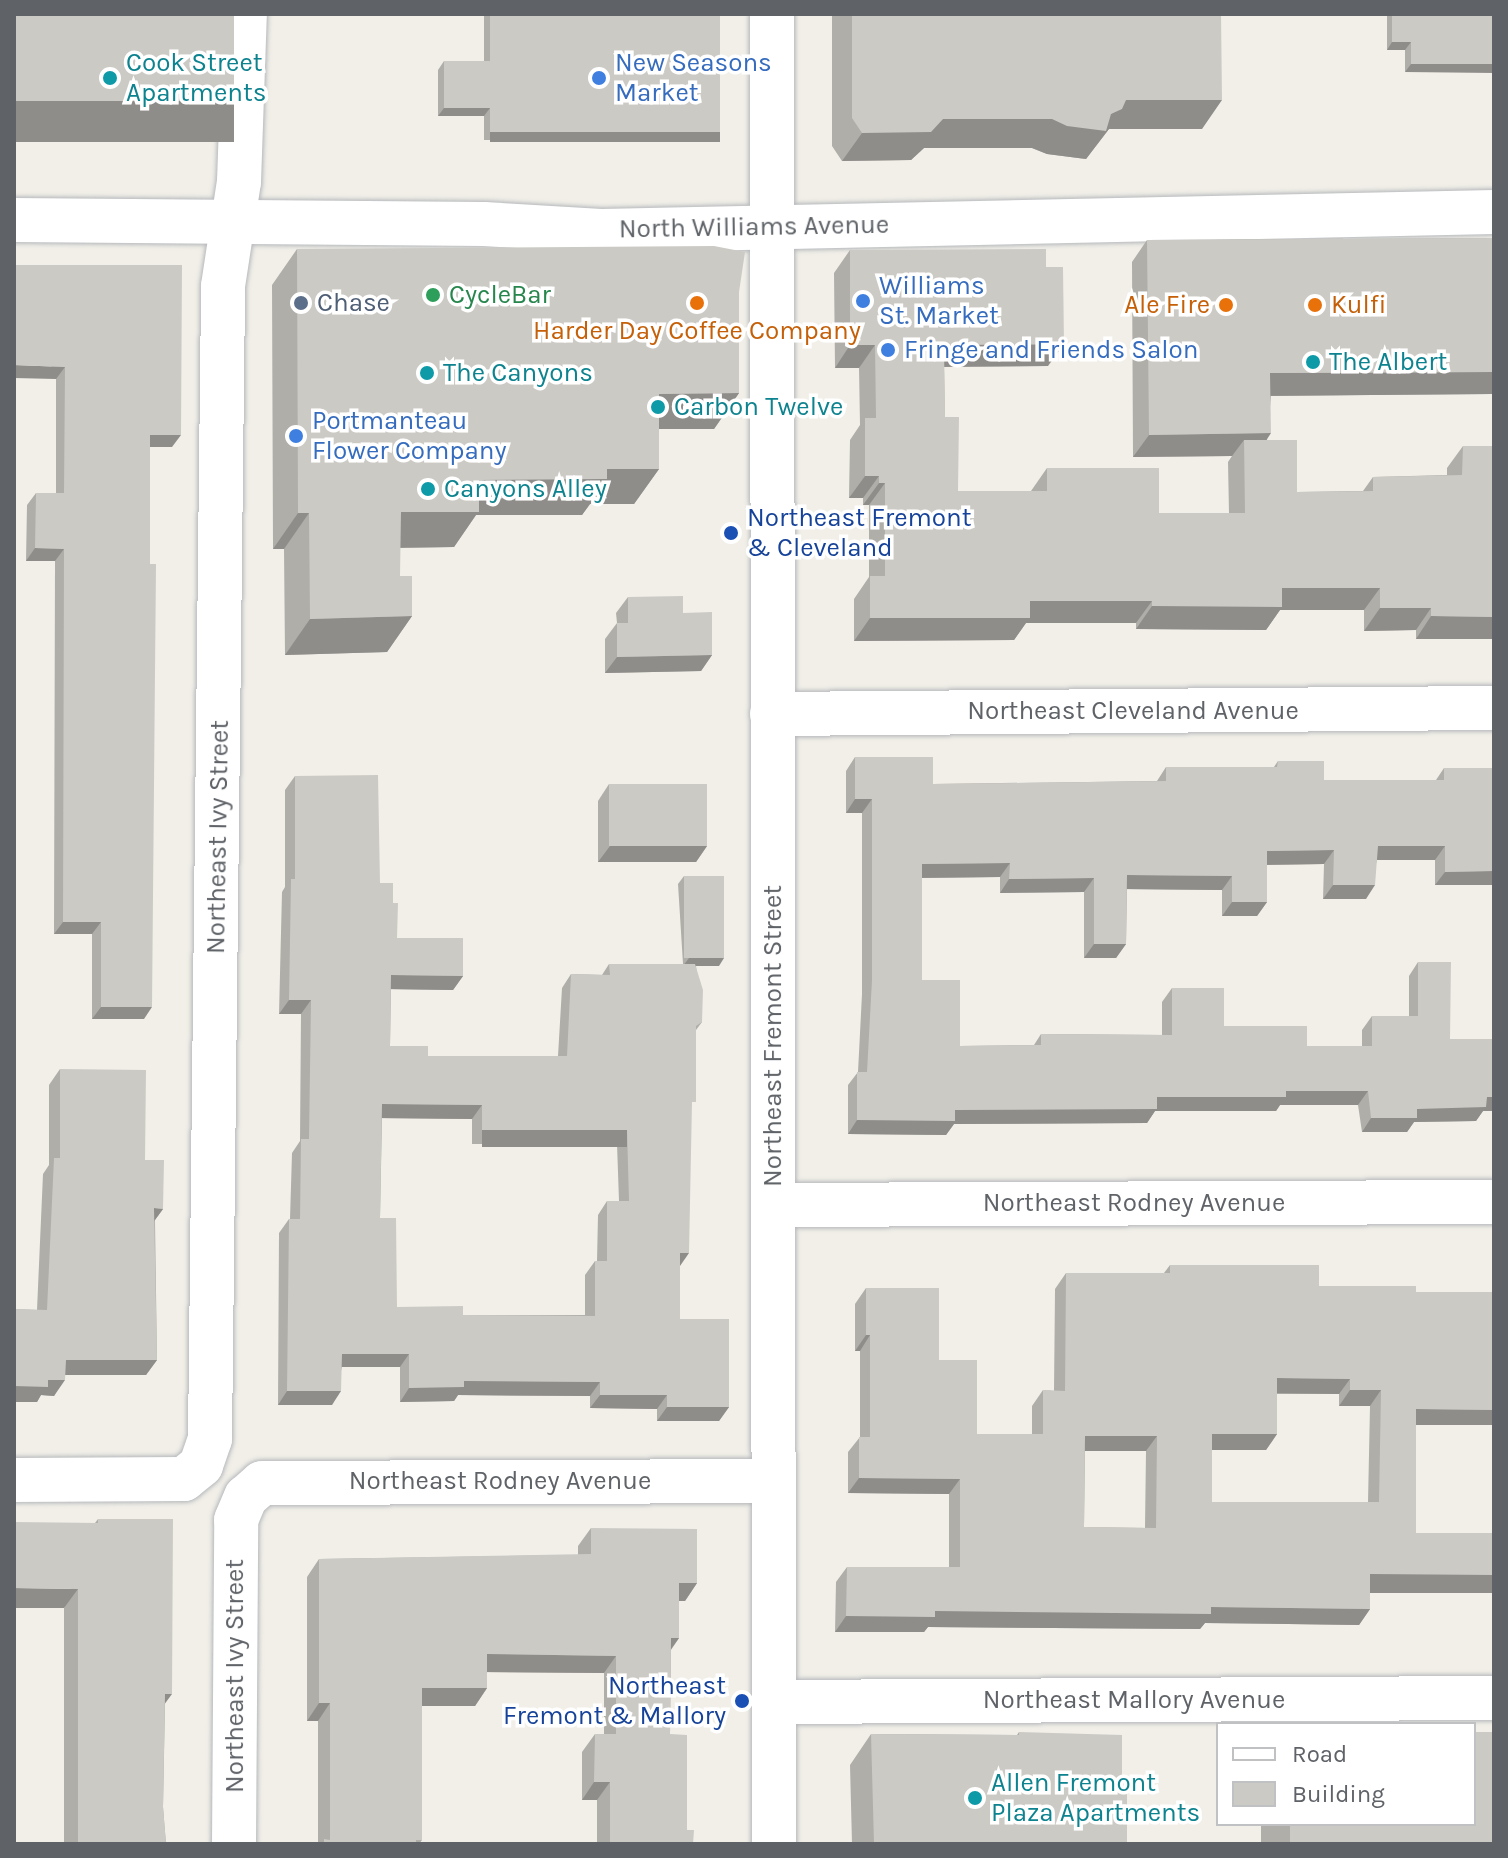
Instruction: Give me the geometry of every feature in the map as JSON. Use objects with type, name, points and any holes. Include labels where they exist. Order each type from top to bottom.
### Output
[{"type":"street","name":"Northeast Ivy Street","points":[[14,1480],[176,1480],[196,1470],[208,1451],[212,1425],[223,286],[239,182],[245,14]]},
{"type":"street","name":"Northeast Fremont Street","points":[[772,14],[774,1844]]},
{"type":"street","name":"North Williams Avenue","points":[[14,220],[484,224],[601,231],[1494,212]]},
{"type":"street","name":"Northeast Cleveland Avenue","points":[[772,714],[1494,708]]},
{"type":"street","name":"Northeast Rodney Avenue","points":[[773,1205],[1494,1202]]},
{"type":"street","name":"Northeast Rodney Avenue","points":[[239,1509],[254,1489],[274,1481],[774,1481]]},
{"type":"street","name":"Northeast Ivy Street","points":[[234,1844],[235,1531],[239,1509]]},
{"type":"street","name":"Northeast Mallory Avenue","points":[[774,1702],[1494,1698]]},
{"type":"building","name":"Cook Street Apartments","points":[[14,14],[234,14],[234,101],[14,101]]},
{"type":"building","name":"New Seasons Market","points":[[490,14],[720,14],[720,132],[490,132],[490,108],[444,108],[444,61],[490,61]]},
{"type":"building","points":[[852,14],[1221,14],[1222,100],[1126,100],[1122,109],[1111,114],[1106,131],[1067,126],[1052,119],[943,119],[931,132],[862,133],[852,118]]},
{"type":"building","points":[[1392,14],[1494,14],[1494,64],[1411,64],[1411,42],[1392,42]]},
{"type":"building","points":[[1494,238],[1494,372],[1270,373],[1271,433],[1149,435],[1147,240]]},
{"type":"building","points":[[714,246],[745,252],[739,292],[739,393],[659,394],[659,469],[607,469],[607,479],[479,480],[479,512],[401,512],[400,576],[412,576],[412,616],[310,619],[309,513],[298,513],[297,249]]},
{"type":"building","points":[[1046,249],[1046,267],[1063,267],[1064,344],[944,345],[945,417],[959,417],[958,491],[1047,491],[1047,468],[1159,468],[1159,513],[1245,513],[1244,440],[1297,440],[1297,492],[1373,491],[1373,477],[1462,475],[1463,446],[1494,446],[1494,617],[1431,616],[1431,608],[1380,608],[1380,588],[1282,588],[1282,607],[1152,606],[1152,601],[1030,601],[1030,618],[870,618],[870,576],[885,576],[885,483],[879,483],[879,476],[865,476],[865,418],[876,418],[875,345],[850,345],[850,250]]},
{"type":"building","points":[[14,265],[182,265],[181,435],[150,435],[150,564],[156,564],[152,1007],[101,1007],[101,922],[63,922],[64,549],[35,548],[36,493],[64,493],[65,367],[14,365]]},
{"type":"building","points":[[683,596],[683,613],[712,612],[712,655],[617,657],[617,623],[628,623],[628,597]]},
{"type":"building","points":[[855,757],[933,757],[933,784],[1166,781],[1166,767],[1277,767],[1278,761],[1324,761],[1324,780],[1444,780],[1444,768],[1494,768],[1494,871],[1445,872],[1445,846],[1378,846],[1375,885],[1333,885],[1334,850],[1267,851],[1267,902],[1232,902],[1232,876],[1127,875],[1126,944],[1094,944],[1094,878],[1009,879],[1010,863],[922,864],[922,980],[960,980],[960,1046],[1041,1045],[1041,1034],[1172,1035],[1172,988],[1224,988],[1224,1026],[1307,1026],[1307,1046],[1372,1046],[1372,1016],[1418,1016],[1418,962],[1451,962],[1450,1039],[1494,1039],[1494,1097],[1487,1097],[1486,1107],[1417,1109],[1417,1118],[1371,1118],[1368,1091],[1286,1091],[1286,1097],[1157,1097],[1157,1109],[955,1110],[955,1121],[857,1120],[857,1072],[867,1072],[872,980],[872,799],[855,799]]},
{"type":"building","points":[[378,775],[380,883],[393,883],[393,903],[398,903],[397,938],[463,938],[463,976],[391,975],[390,1046],[428,1046],[428,1056],[567,1056],[571,974],[610,975],[609,964],[695,964],[703,990],[702,1022],[696,1026],[689,1253],[680,1253],[680,1319],[729,1319],[729,1407],[667,1407],[667,1395],[600,1395],[600,1382],[464,1381],[464,1387],[409,1388],[409,1354],[342,1354],[341,1391],[287,1391],[289,1219],[300,1219],[301,1139],[309,1139],[311,1000],[289,1000],[291,879],[295,879],[295,776]],"holes":[[[382,1104],[482,1105],[482,1130],[627,1130],[629,1201],[607,1201],[607,1261],[595,1261],[595,1316],[463,1315],[463,1306],[397,1307],[396,1218],[380,1218]]]},
{"type":"building","points":[[609,784],[707,784],[707,846],[609,846]]},
{"type":"building","points":[[684,876],[724,876],[724,958],[684,958]]},
{"type":"building","points":[[60,1069],[146,1070],[145,1160],[164,1160],[163,1209],[154,1208],[157,1360],[66,1360],[65,1380],[48,1380],[48,1387],[14,1386],[14,1309],[47,1310],[54,1158],[60,1158]]},
{"type":"building","points":[[1170,1265],[1319,1265],[1319,1286],[1416,1286],[1416,1292],[1494,1292],[1494,1410],[1416,1409],[1416,1533],[1494,1533],[1494,1575],[1370,1574],[1370,1609],[1211,1607],[1211,1614],[935,1611],[935,1617],[846,1616],[847,1567],[960,1567],[960,1479],[859,1478],[859,1437],[870,1437],[870,1335],[866,1335],[866,1288],[939,1288],[939,1360],[977,1360],[977,1434],[1043,1434],[1043,1390],[1065,1391],[1066,1273],[1170,1273]],"holes":[[[1277,1378],[1350,1379],[1350,1390],[1381,1390],[1379,1502],[1212,1502],[1212,1434],[1277,1434]],[[1085,1436],[1157,1436],[1156,1528],[1084,1527]]]},
{"type":"building","points":[[98,1519],[173,1519],[172,1694],[165,1694],[163,1807],[166,1844],[78,1844],[78,1589],[14,1588],[14,1522],[98,1523]]},
{"type":"building","points":[[591,1528],[697,1529],[697,1583],[679,1583],[679,1638],[671,1638],[670,1734],[687,1735],[687,1830],[694,1830],[693,1844],[610,1844],[610,1782],[594,1782],[595,1734],[616,1734],[616,1656],[487,1654],[487,1688],[422,1688],[422,1840],[416,1840],[416,1844],[324,1844],[324,1839],[330,1840],[330,1703],[319,1703],[319,1559],[591,1554]]},
{"type":"building","name":"Allen Fremont Plaza Apartments","points":[[1019,1732],[1122,1735],[1122,1776],[1127,1776],[1127,1842],[874,1844],[871,1734],[1019,1735]]},
{"type":"building","points":[[1476,1732],[1494,1732],[1494,1844],[1290,1844],[1290,1826],[1476,1826]]},
{"type":"place","name":"Cook Street Apartments","points":[[110,78]]},
{"type":"place","name":"New Seasons Market","points":[[599,78]]},
{"type":"place","name":"CycleBar","points":[[433,295]]},
{"type":"place","name":"Williams St. Market","points":[[863,301]]},
{"type":"place","name":"Chase","points":[[301,303]]},
{"type":"place","name":"Harder Day Coffee Company","points":[[697,303]]},
{"type":"place","name":"Ale Fire","points":[[1226,305]]},
{"type":"place","name":"Kulfi","points":[[1315,305]]},
{"type":"place","name":"Fringe and Friends Salon","points":[[888,350]]},
{"type":"place","name":"The Albert","points":[[1313,362]]},
{"type":"place","name":"The Canyons","points":[[427,373]]},
{"type":"place","name":"Carbon Twelve","points":[[658,407]]},
{"type":"place","name":"Portmanteau Flower Company","points":[[296,436]]},
{"type":"place","name":"Canyons Alley","points":[[428,489]]},
{"type":"place","name":"Northeast Fremont & Cleveland","points":[[731,533]]},
{"type":"place","name":"Northeast Fremont & Mallory","points":[[742,1701]]},
{"type":"place","name":"Allen Fremont Plaza Apartments","points":[[975,1798]]}]
